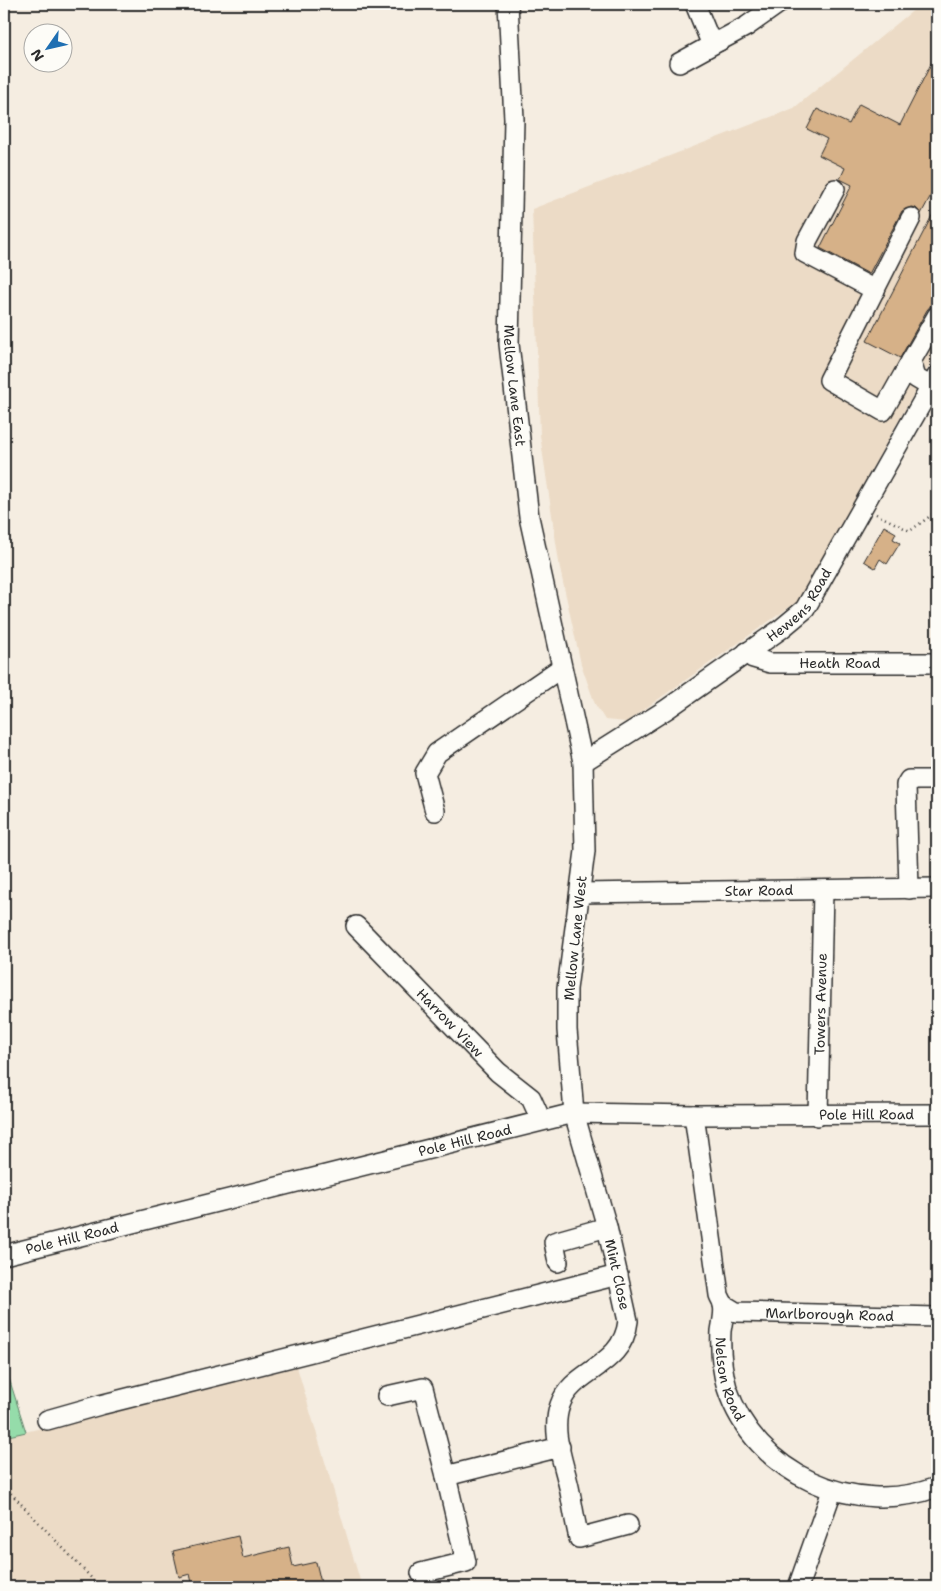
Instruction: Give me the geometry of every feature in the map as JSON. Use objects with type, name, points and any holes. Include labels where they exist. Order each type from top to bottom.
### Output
[{"type":"street","name":"Mellow Lane East","points":[[508,4],[514,120],[509,344],[529,517],[561,668],[584,762]]},
{"type":"street","points":[[679,63],[747,26],[778,4]]},
{"type":"street","points":[[697,10],[709,38],[719,41]]},
{"type":"street","points":[[835,189],[807,241],[805,253],[875,290]]},
{"type":"street","points":[[911,218],[829,380],[883,410],[937,316]]},
{"type":"street","points":[[911,361],[916,378],[934,382]]},
{"type":"street","name":"Hewens Road","points":[[584,762],[667,709],[805,609],[934,382]]},
{"type":"street","name":"Heath Road","points":[[747,652],[753,658],[770,663],[937,663]]},
{"type":"street","points":[[435,811],[425,773],[437,753],[561,668]]},
{"type":"street","name":"Mellow Lane West","points":[[574,1113],[567,1030],[568,989],[585,851],[584,762]]},
{"type":"street","points":[[909,889],[906,785],[909,780],[937,780]]},
{"type":"street","name":"Star Road","points":[[580,893],[937,888]]},
{"type":"street","name":"Towers Avenue","points":[[818,1116],[824,890]]},
{"type":"street","name":"Harrow View","points":[[356,926],[498,1072],[531,1098],[541,1120]]},
{"type":"street","name":"Pole Hill Road","points":[[4,1255],[574,1113],[818,1116],[937,1114]]},
{"type":"street","name":"Mint Close","points":[[574,1113],[607,1227],[627,1309],[627,1330],[612,1356],[571,1388],[564,1397],[557,1418],[557,1432],[572,1512],[579,1538],[628,1525]]},
{"type":"street","name":"Nelson Road","points":[[694,1115],[718,1295],[724,1304],[721,1338],[723,1371],[741,1419],[761,1444],[782,1463],[810,1481],[832,1491],[879,1498],[912,1495],[937,1487]]},
{"type":"street","points":[[558,1262],[554,1242],[607,1227]]},
{"type":"street","points":[[47,1420],[110,1402],[618,1276]]},
{"type":"street","name":"Marlborough Road","points":[[724,1304],[736,1312],[937,1317]]},
{"type":"street","points":[[386,1396],[423,1388],[466,1562],[421,1573]]},
{"type":"street","points":[[446,1476],[560,1447]]},
{"type":"street","points":[[798,1587],[832,1491]]},
{"type":"path","points":[[863,508],[910,531],[937,511]]},
{"type":"path","points":[[4,1486],[100,1587]]},
{"type":"shaded area","points":[[921,4],[937,4],[937,352],[798,601],[626,722],[605,720],[595,704],[581,664],[560,569],[540,435],[532,209],[794,108]]},
{"type":"shaded area","points":[[297,1367],[362,1587],[4,1587],[4,1437]]},
{"type":"green space","points":[[7,1372],[26,1432],[4,1437],[4,1373]]},
{"type":"building","points":[[937,52],[937,184],[921,214],[916,208],[911,207],[902,211],[869,274],[820,248],[852,185],[840,179],[845,168],[819,155],[827,139],[807,129],[817,109],[849,124],[859,104],[900,125]]},
{"type":"building","points":[[937,206],[937,298],[927,310],[900,358],[867,341]]},
{"type":"building","points":[[884,526],[896,533],[893,539],[900,543],[887,564],[880,559],[875,568],[864,561]]},
{"type":"building","points":[[238,1536],[243,1558],[289,1547],[293,1567],[316,1562],[322,1587],[193,1587],[190,1574],[179,1577],[173,1551]]}]
